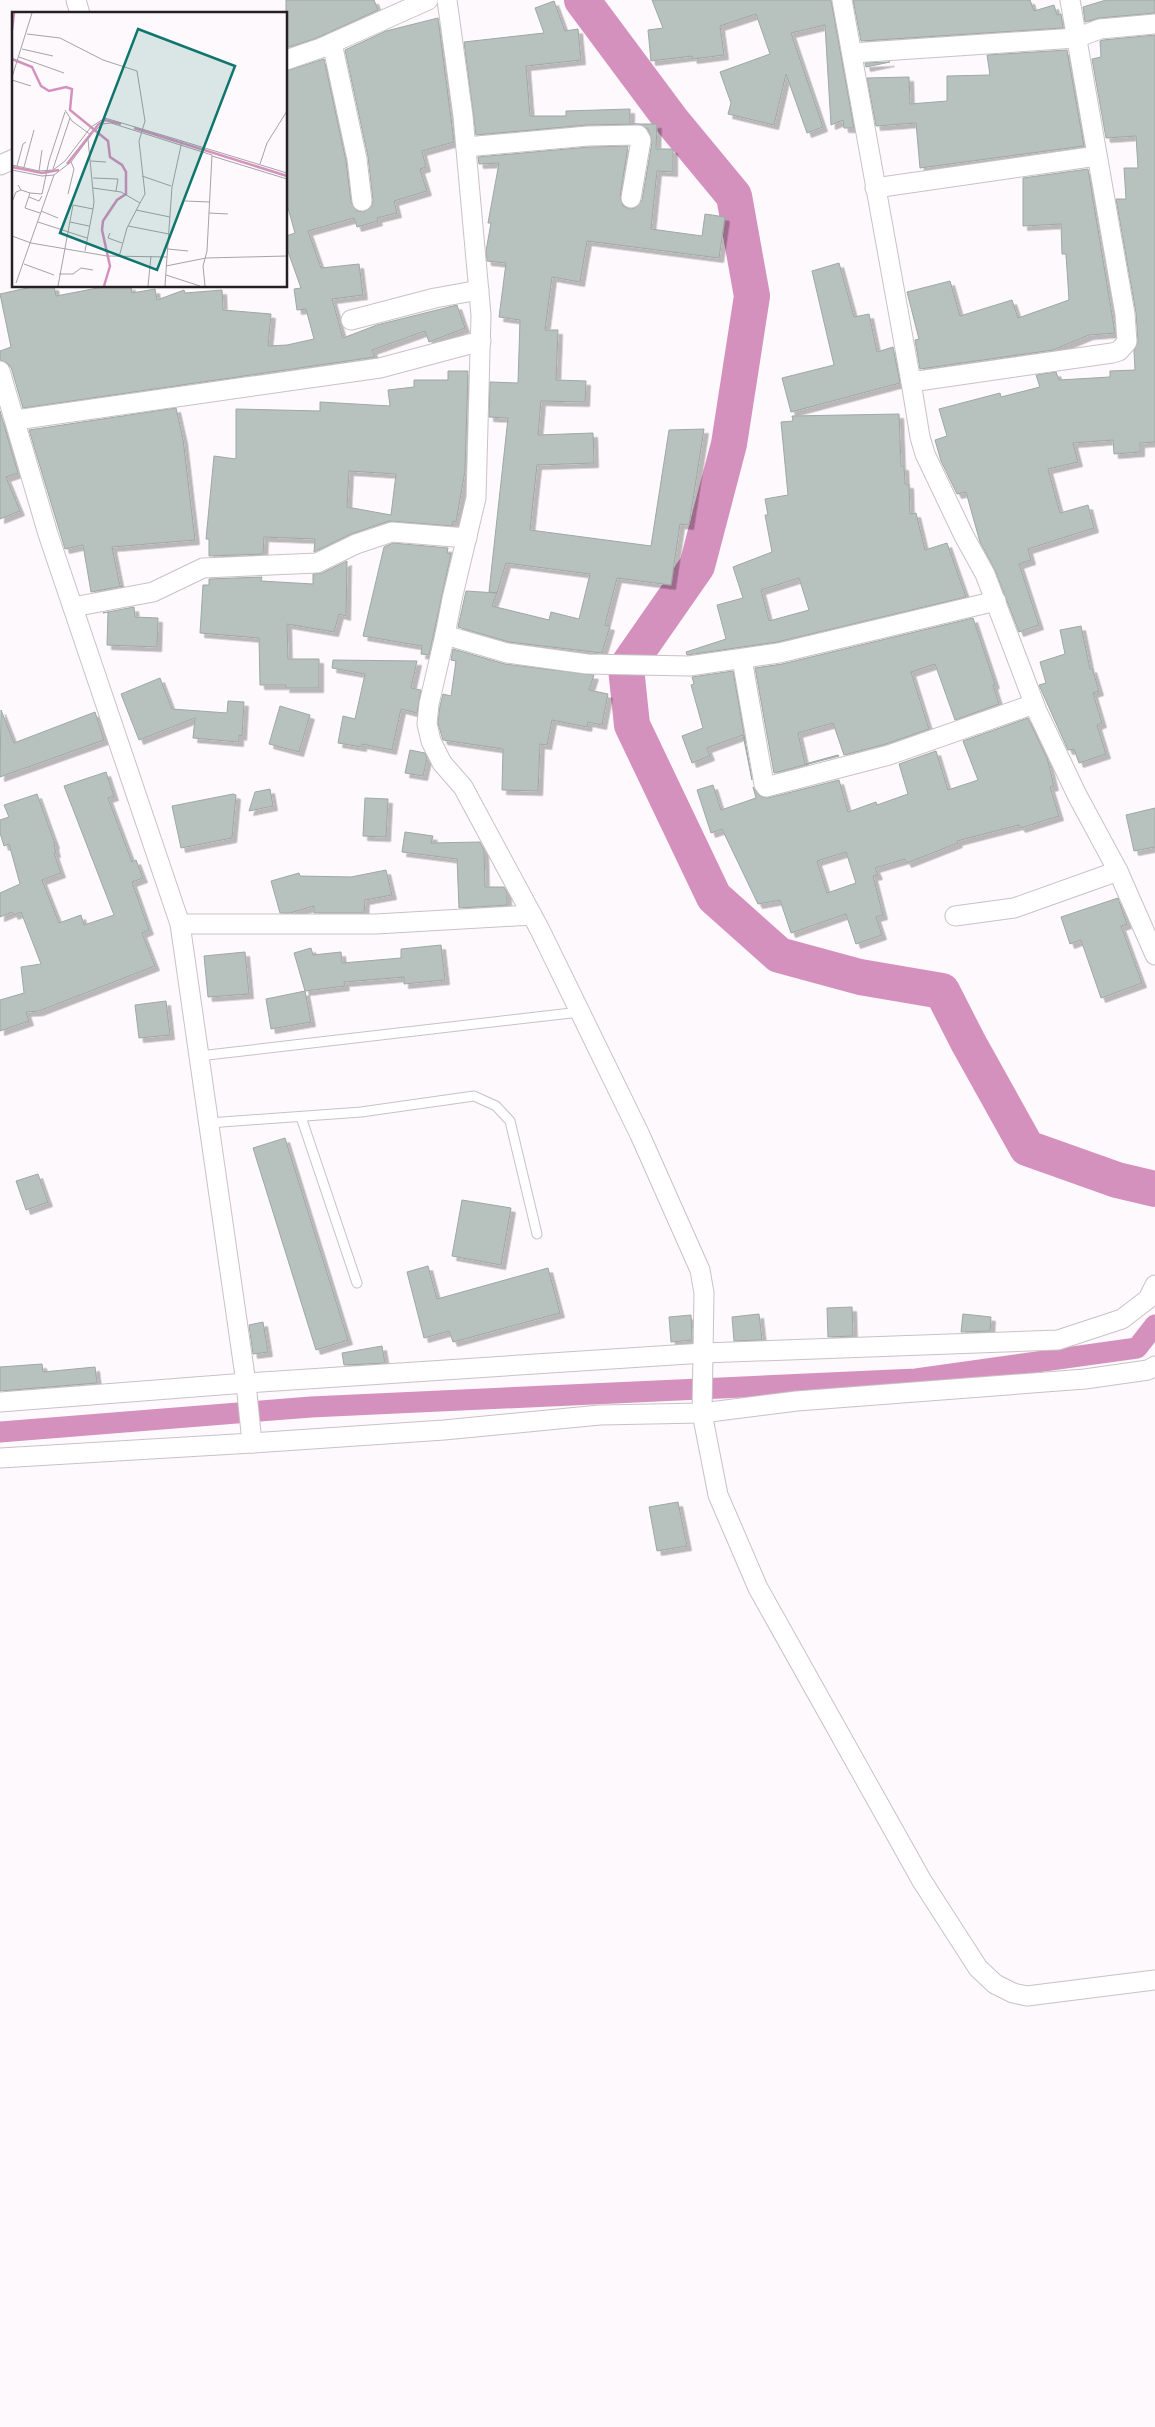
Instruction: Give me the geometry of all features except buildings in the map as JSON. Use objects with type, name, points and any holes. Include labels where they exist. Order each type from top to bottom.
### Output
[{"type":"street","points":[[288,59],[332,43],[428,0]]},
{"type":"street","points":[[446,0],[466,147],[479,290],[481,341],[476,498],[429,704],[427,724],[430,741],[442,763],[463,787],[532,915],[640,1135],[700,1270],[704,1293],[702,1408],[718,1496],[758,1588],[922,1881],[978,1968],[995,1984],[1013,1993],[1027,1996],[1155,1980]]},
{"type":"street","points":[[842,0],[925,454],[964,536],[985,574],[1034,704],[1077,795],[1118,871],[1155,955]]},
{"type":"street","points":[[911,382],[1112,353],[1123,347],[1127,342],[1125,314],[1070,0]]},
{"type":"street","points":[[852,53],[1076,38],[1100,29],[1155,24]]},
{"type":"street","points":[[332,43],[356,159],[362,200]]},
{"type":"street","points":[[466,147],[588,136],[638,135],[641,140],[631,198]]},
{"type":"street","points":[[875,188],[1097,156]]},
{"type":"street","points":[[0,164],[12,160]]},
{"type":"street","points":[[351,320],[479,290]]},
{"type":"street","points":[[16,420],[380,368],[481,341]]},
{"type":"street","points":[[0,371],[16,420],[48,534],[180,924],[247,1386],[251,1440]]},
{"type":"street","points":[[74,607],[153,592],[203,568],[317,563],[356,544],[392,532],[467,538]]},
{"type":"street","points":[[445,635],[507,653],[611,666],[689,666],[779,654],[996,601]]},
{"type":"street","points":[[742,658],[766,787],[889,755],[1034,704]]},
{"type":"street","points":[[955,916],[1014,908],[1118,871]]},
{"type":"street","points":[[180,924],[376,924],[532,915]]},
{"type":"street","points":[[0,1402],[247,1386],[1058,1340],[1122,1319],[1148,1299],[1155,1285]]},
{"type":"street","points":[[0,1458],[251,1440],[444,1430],[600,1415],[1085,1379],[1148,1370],[1155,1366]]},
{"type":"lane","points":[[199,1056],[580,1012]]},
{"type":"lane","points":[[209,1123],[301,1118],[408,1107],[474,1096],[496,1106],[510,1121],[537,1234]]},
{"type":"lane","points":[[301,1118],[356,1283]]},
{"type":"waterway","points":[[582,0],[672,121],[734,196],[752,296],[729,444],[697,566],[626,668],[632,725],[714,897],[779,955],[860,977],[942,991],[1027,1148],[1117,1180],[1155,1189]]},
{"type":"waterway","points":[[0,1432],[311,1407],[916,1379],[1137,1348],[1155,1325]]}]
